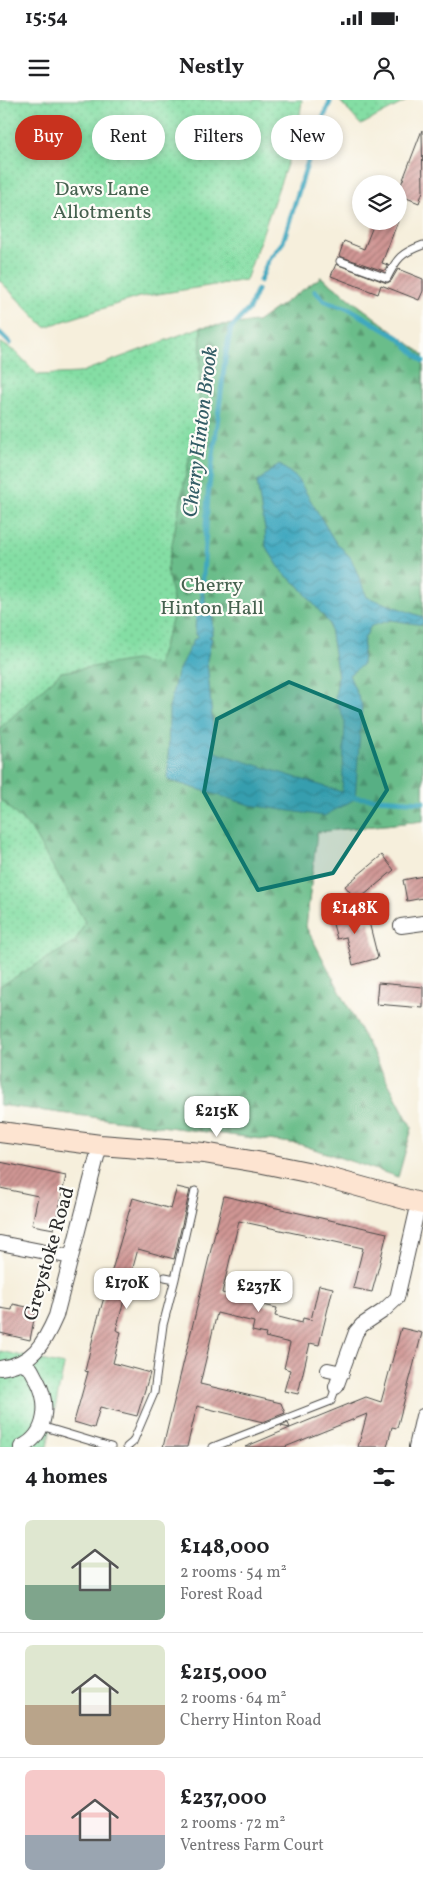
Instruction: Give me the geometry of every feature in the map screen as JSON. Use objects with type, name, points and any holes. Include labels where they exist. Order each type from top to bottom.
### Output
[{"type":"street","points":[[401,926],[423,923]]},
{"type":"street","points":[[0,1132],[100,1145],[204,1153],[307,1172],[421,1203],[397,1298],[383,1311],[362,1324],[356,1332],[336,1387]]},
{"type":"street","name":"Greystoke Road","points":[[0,1368],[21,1363],[38,1350],[50,1331],[56,1316],[100,1145]]},
{"type":"street","points":[[0,1243],[71,1257]]},
{"type":"street","points":[[21,1363],[31,1370],[42,1390],[45,1414],[42,1426],[28,1444],[21,1447]]},
{"type":"street","points":[[328,1370],[342,1373]]},
{"type":"street","points":[[416,1447],[423,1416]]},
{"type":"lane","points":[[340,261],[387,278],[396,260],[423,245]]},
{"type":"lane","points":[[131,1445],[154,1393],[163,1325],[195,1191]]},
{"type":"lane","points":[[165,1277],[174,1279]]},
{"type":"lane","points":[[213,1447],[331,1401],[336,1387]]},
{"type":"lane","points":[[42,1426],[110,1447]]},
{"type":"highlighted area","points":[[289,682],[360,711],[387,790],[333,873],[258,890],[204,792],[217,719]]},
{"type":"green space","name":"Daws Lane Allotments","points":[[0,100],[302,100],[300,115],[271,115],[271,160],[288,160],[246,280],[139,297],[45,327],[0,281]]},
{"type":"green space","points":[[339,100],[408,100],[361,125]]},
{"type":"green space","name":"Cherry Hinton Hall","points":[[321,277],[423,354],[423,821],[317,832],[306,927],[412,1128],[398,1177],[299,1144],[0,1105],[0,342],[17,353],[38,375],[79,373],[201,327],[257,322]]},
{"type":"green space","name":"Cherry Hinton Hall","points":[[321,277],[423,354],[423,821],[317,832],[306,927],[412,1128],[398,1177],[299,1144],[0,1105],[0,986],[75,942],[85,922],[31,829],[0,799],[0,728],[61,672],[135,660],[157,665],[175,611],[167,569],[199,409],[201,327],[257,322]]},
{"type":"green space","points":[[0,1351],[64,1365],[47,1447],[0,1447]]},
{"type":"water","points":[[279,464],[298,479],[334,540],[351,558],[367,597],[423,617],[423,625],[391,620],[371,626],[364,639],[362,665],[349,675],[362,705],[355,799],[324,816],[250,805],[168,780],[169,708],[177,673],[194,639],[198,638],[195,635],[196,607],[200,604],[202,586],[206,604],[213,608],[212,635],[209,637],[212,638],[207,660],[215,752],[342,792],[345,722],[335,698],[338,677],[329,623],[299,586],[283,573],[266,547],[265,528],[257,482]]},
{"type":"building","points":[[422,130],[423,191],[419,203],[407,198],[407,175],[405,175]]},
{"type":"building","points":[[371,230],[395,230],[382,263],[388,265],[384,271],[339,256],[344,241],[364,249]]},
{"type":"building","points":[[336,264],[387,283],[391,281],[398,269],[423,279],[423,291],[419,300],[381,285],[378,294],[331,276]]},
{"type":"building","points":[[382,855],[394,870],[357,901],[345,886]]},
{"type":"building","points":[[423,876],[423,898],[407,901],[403,880]]},
{"type":"building","points":[[356,906],[361,924],[369,922],[378,958],[353,965],[346,937],[337,939],[330,913]]},
{"type":"building","points":[[378,983],[423,987],[423,1008],[376,1004]]},
{"type":"building","points":[[0,1162],[66,1176],[54,1229],[32,1225],[38,1196],[0,1188]]},
{"type":"building","points":[[177,1187],[190,1190],[174,1259],[138,1249],[116,1330],[121,1332],[113,1363],[150,1373],[137,1416],[100,1407],[94,1428],[74,1422],[88,1372],[85,1371],[96,1325],[133,1198],[171,1209]]},
{"type":"building","points":[[224,1196],[387,1233],[379,1266],[372,1292],[353,1288],[363,1248],[239,1221],[222,1293],[277,1308],[275,1316],[302,1323],[303,1318],[311,1320],[319,1285],[333,1288],[319,1345],[310,1343],[298,1394],[284,1391],[290,1370],[284,1368],[290,1343],[265,1337],[266,1334],[252,1331],[254,1322],[217,1313],[200,1384],[281,1403],[285,1413],[263,1422],[197,1406],[187,1447],[163,1447]]},
{"type":"building","points":[[13,1304],[36,1309],[30,1340],[0,1333],[0,1308],[12,1310]]},
{"type":"building","points":[[401,1328],[422,1333],[397,1428],[392,1427],[387,1447],[358,1447],[367,1414],[285,1447],[245,1447],[366,1397],[381,1402]]},
{"type":"building","points":[[288,1423],[290,1428],[281,1426]]},
{"type":"waterway","name":"Cherry Hinton Brook","points":[[260,281],[268,261],[283,242],[316,135],[330,102],[329,100]]},
{"type":"waterway","name":"Cherry Hinton Brook","points":[[202,591],[208,495],[226,353],[231,328],[249,309],[257,290]]},
{"type":"waterway","points":[[315,291],[324,300],[348,308],[399,338],[423,361]]},
{"type":"waterway","points":[[0,333],[10,343]]},
{"type":"waterway","points":[[349,797],[423,802]]}]
